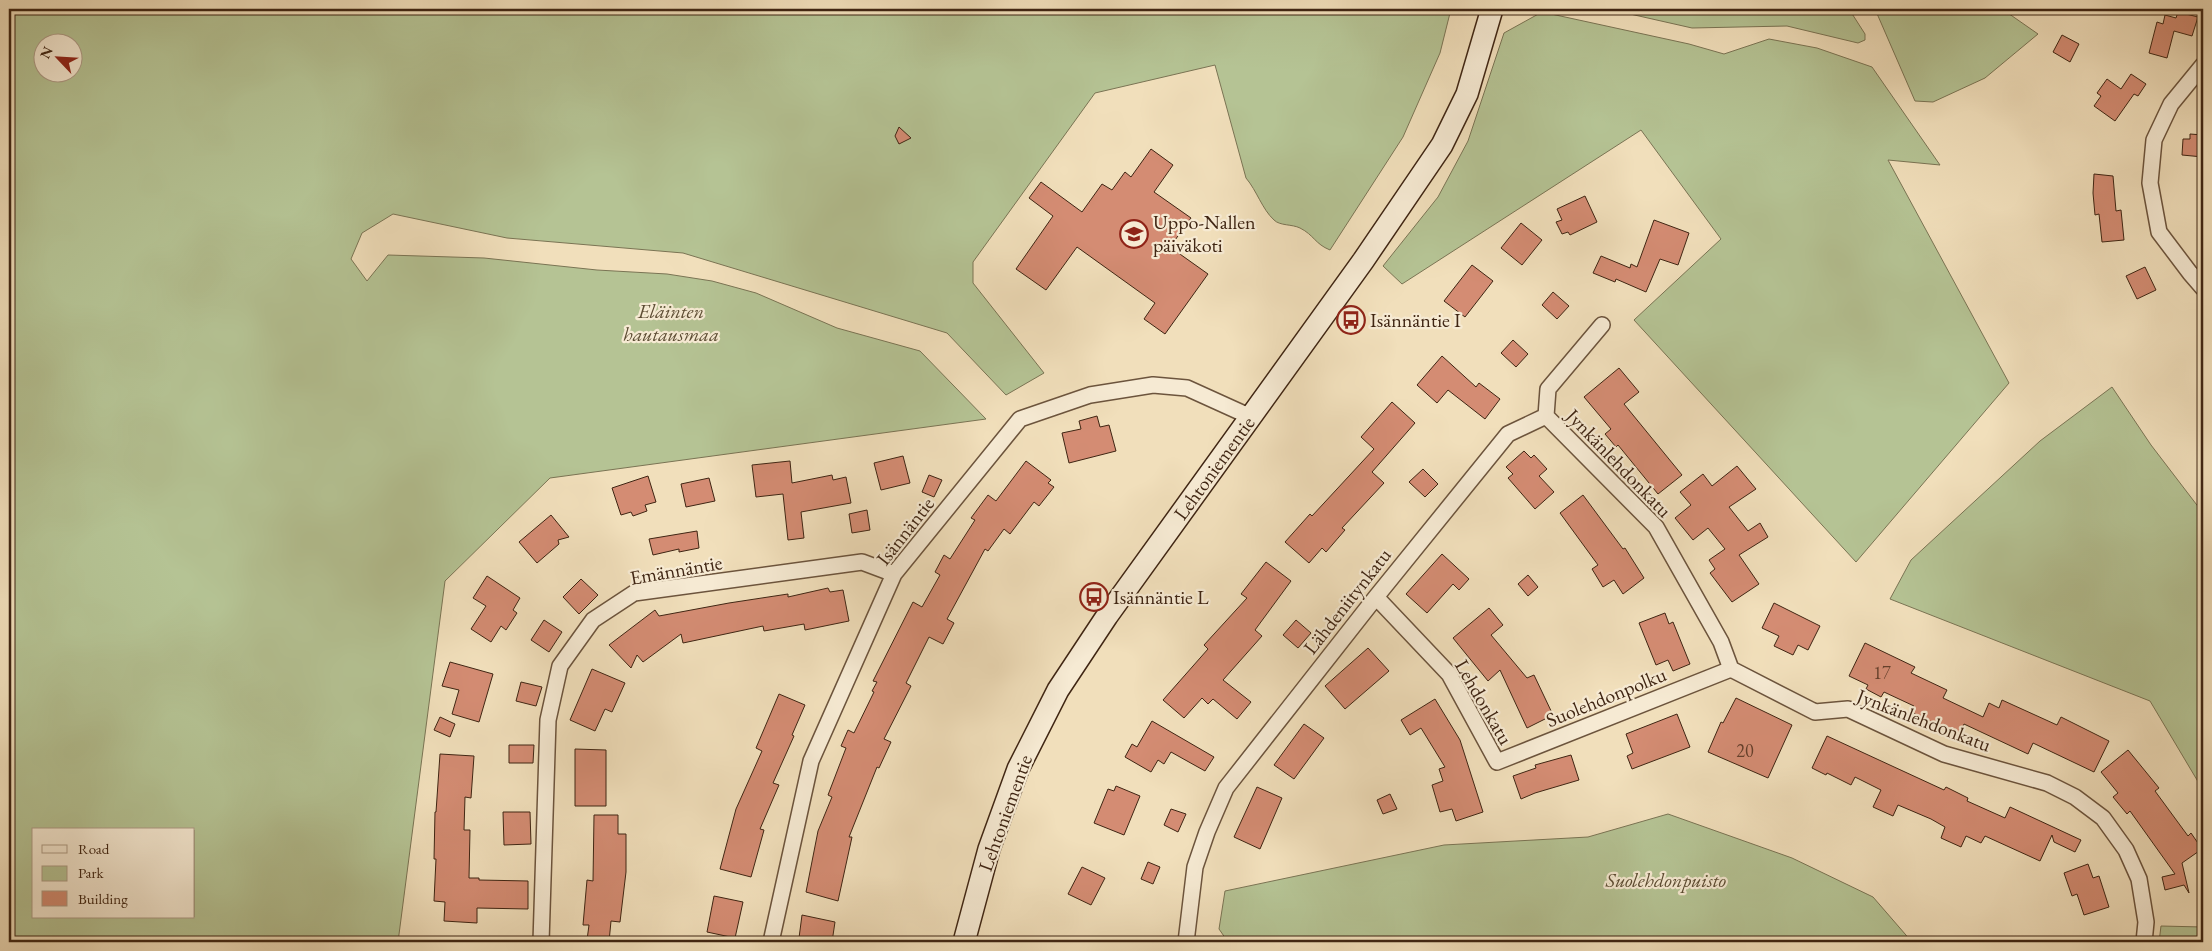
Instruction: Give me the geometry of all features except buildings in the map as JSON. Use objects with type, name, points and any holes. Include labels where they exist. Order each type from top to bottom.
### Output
[{"type":"main road","name":"Lehtoniementie","points":[[964,942],[989,849],[1018,769],[1058,690],[1107,616],[1363,261],[1442,145],[1467,94],[1492,9]]},
{"type":"street","points":[[2203,65],[2171,104],[2154,140],[2150,183],[2159,232],[2203,288]]},
{"type":"street","points":[[1546,416],[1548,389],[1602,326]]},
{"type":"street","name":"Isännäntie","points":[[771,942],[810,761],[894,574],[1020,419],[1090,395],[1153,385],[1187,388],[1251,417]]},
{"type":"street","name":"Lähdeniitynkatu","points":[[1186,942],[1195,867],[1207,832],[1226,788],[1376,597],[1508,434],[1546,416]]},
{"type":"street","name":"Jynkänlehdonkatu","points":[[1546,416],[1656,527],[1721,642],[1731,668],[1815,712],[1848,709],[1944,754],[2047,783],[2075,797],[2103,818],[2126,850],[2138,879],[2146,922],[2144,942]]},
{"type":"street","name":"Emännäntie","points":[[541,942],[548,720],[560,666],[593,620],[634,593],[862,562],[894,574]]},
{"type":"street","name":"Lehdonkatu","points":[[1376,597],[1449,674],[1496,762]]},
{"type":"street","name":"Suolehdonpolku","points":[[1496,762],[1731,668]]},
{"type":"green space","name":"Eläinten hautausmaa","points":[[9,9],[1451,9],[1440,53],[1403,137],[1330,250],[1300,228],[1277,222],[1270,216],[1246,178],[1215,65],[1095,93],[973,262],[973,283],[1044,373],[1006,395],[947,333],[683,253],[507,238],[393,214],[362,233],[351,259],[367,281],[388,255],[484,258],[597,270],[667,274],[712,281],[756,293],[837,328],[920,351],[986,419],[550,478],[445,581],[398,942],[9,942]]},
{"type":"green space","points":[[1608,9],[1849,9],[1865,34],[1865,40],[1858,43],[1787,26],[1692,28]]},
{"type":"green space","points":[[1875,9],[1993,9],[2005,11],[2038,34],[1985,78],[1933,102],[1915,101]]},
{"type":"green space","points":[[1542,12],[1689,44],[1724,54],[1769,39],[1817,48],[1872,67],[1940,165],[1888,160],[2009,383],[1856,562],[1634,320],[1721,239],[1641,130],[1402,284],[1383,266],[1438,197],[1468,141],[1504,33]]},
{"type":"green space","points":[[2112,387],[2151,445],[2203,513],[2203,790],[2150,701],[1890,599],[1911,560],[2040,441]]},
{"type":"green space","name":"Suolehdonpuisto","points":[[1668,814],[1792,858],[1873,897],[1912,942],[1228,942],[1219,929],[1225,891],[1444,845],[1588,837]]},
{"type":"green space","points":[[2161,926],[2203,927],[2203,942],[2159,942]]},
{"type":"place","name":"Uppo-Nallen päiväkoti","points":[[1134,234]]},
{"type":"place","name":"Isännäntie I","points":[[1351,320]]},
{"type":"place","name":"Isännäntie L","points":[[1094,597]]}]
